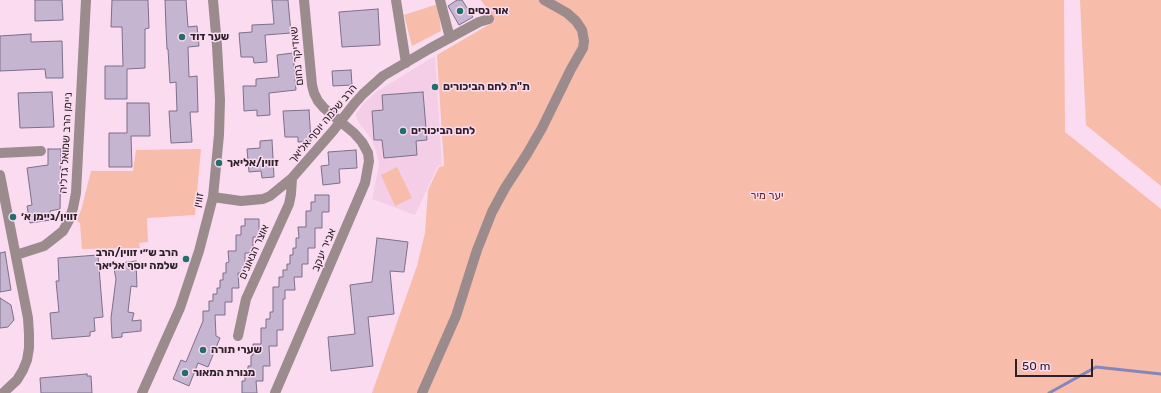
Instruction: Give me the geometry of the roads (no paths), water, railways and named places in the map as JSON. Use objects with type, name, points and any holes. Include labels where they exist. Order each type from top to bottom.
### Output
[{"type":"street","name":"ניימן הרב שמואל גדליה","points":[[16,255],[44,246],[54,239],[63,231],[73,208],[76,193],[86,0]]},
{"type":"street","name":"זווין","points":[[142,393],[180,308],[199,251],[213,197],[219,135],[220,78],[213,0]]},
{"type":"street","name":"שאדיקר נחום","points":[[304,0],[314,93],[324,108],[340,121]]},
{"type":"street","points":[[396,0],[406,62]]},
{"type":"street","points":[[440,0],[450,38]]},
{"type":"street","points":[[422,393],[456,316],[477,250],[492,212],[542,128],[583,48],[584,41],[582,30],[576,21],[567,13],[544,0]]},
{"type":"street","name":"הרב שלמה יוסף אליאך","points":[[213,197],[241,201],[263,199],[279,190],[292,178],[354,104],[383,76],[479,22],[489,19]]},
{"type":"street","name":"אביר יעקב","points":[[276,393],[366,184],[369,161],[368,153],[362,142],[340,121]]},
{"type":"street","points":[[0,153],[41,151]]},
{"type":"street","points":[[0,175],[28,318],[29,348],[27,360],[23,370],[17,380],[3,393]]},
{"type":"street","name":"אוצר הגאונים","points":[[238,336],[246,299],[289,204],[292,178]]},
{"type":"waterway","points":[[1049,393],[1096,367],[1161,374]]},
{"type":"place","name":"אור נסים","points":[[460,11]]},
{"type":"place","name":"שער דוד","points":[[182,37]]},
{"type":"place","name":"ת\"ת לחם הביכורים","points":[[435,87]]},
{"type":"place","name":"לחם הביכורים","points":[[403,131]]},
{"type":"place","name":"זווין/אליאך","points":[[219,163]]},
{"type":"place","name":"זווין/ניימן א׳","points":[[13,217]]},
{"type":"place","name":"הרב ש״י זווין/הרב שלמה יוסף אליאך","points":[[186,259]]},
{"type":"place","name":"שערי תורה","points":[[203,350]]},
{"type":"place","name":"מנורת המאור","points":[[185,373]]},
{"type":"park label","name":"יער מיר","points":[[767,196]]}]
